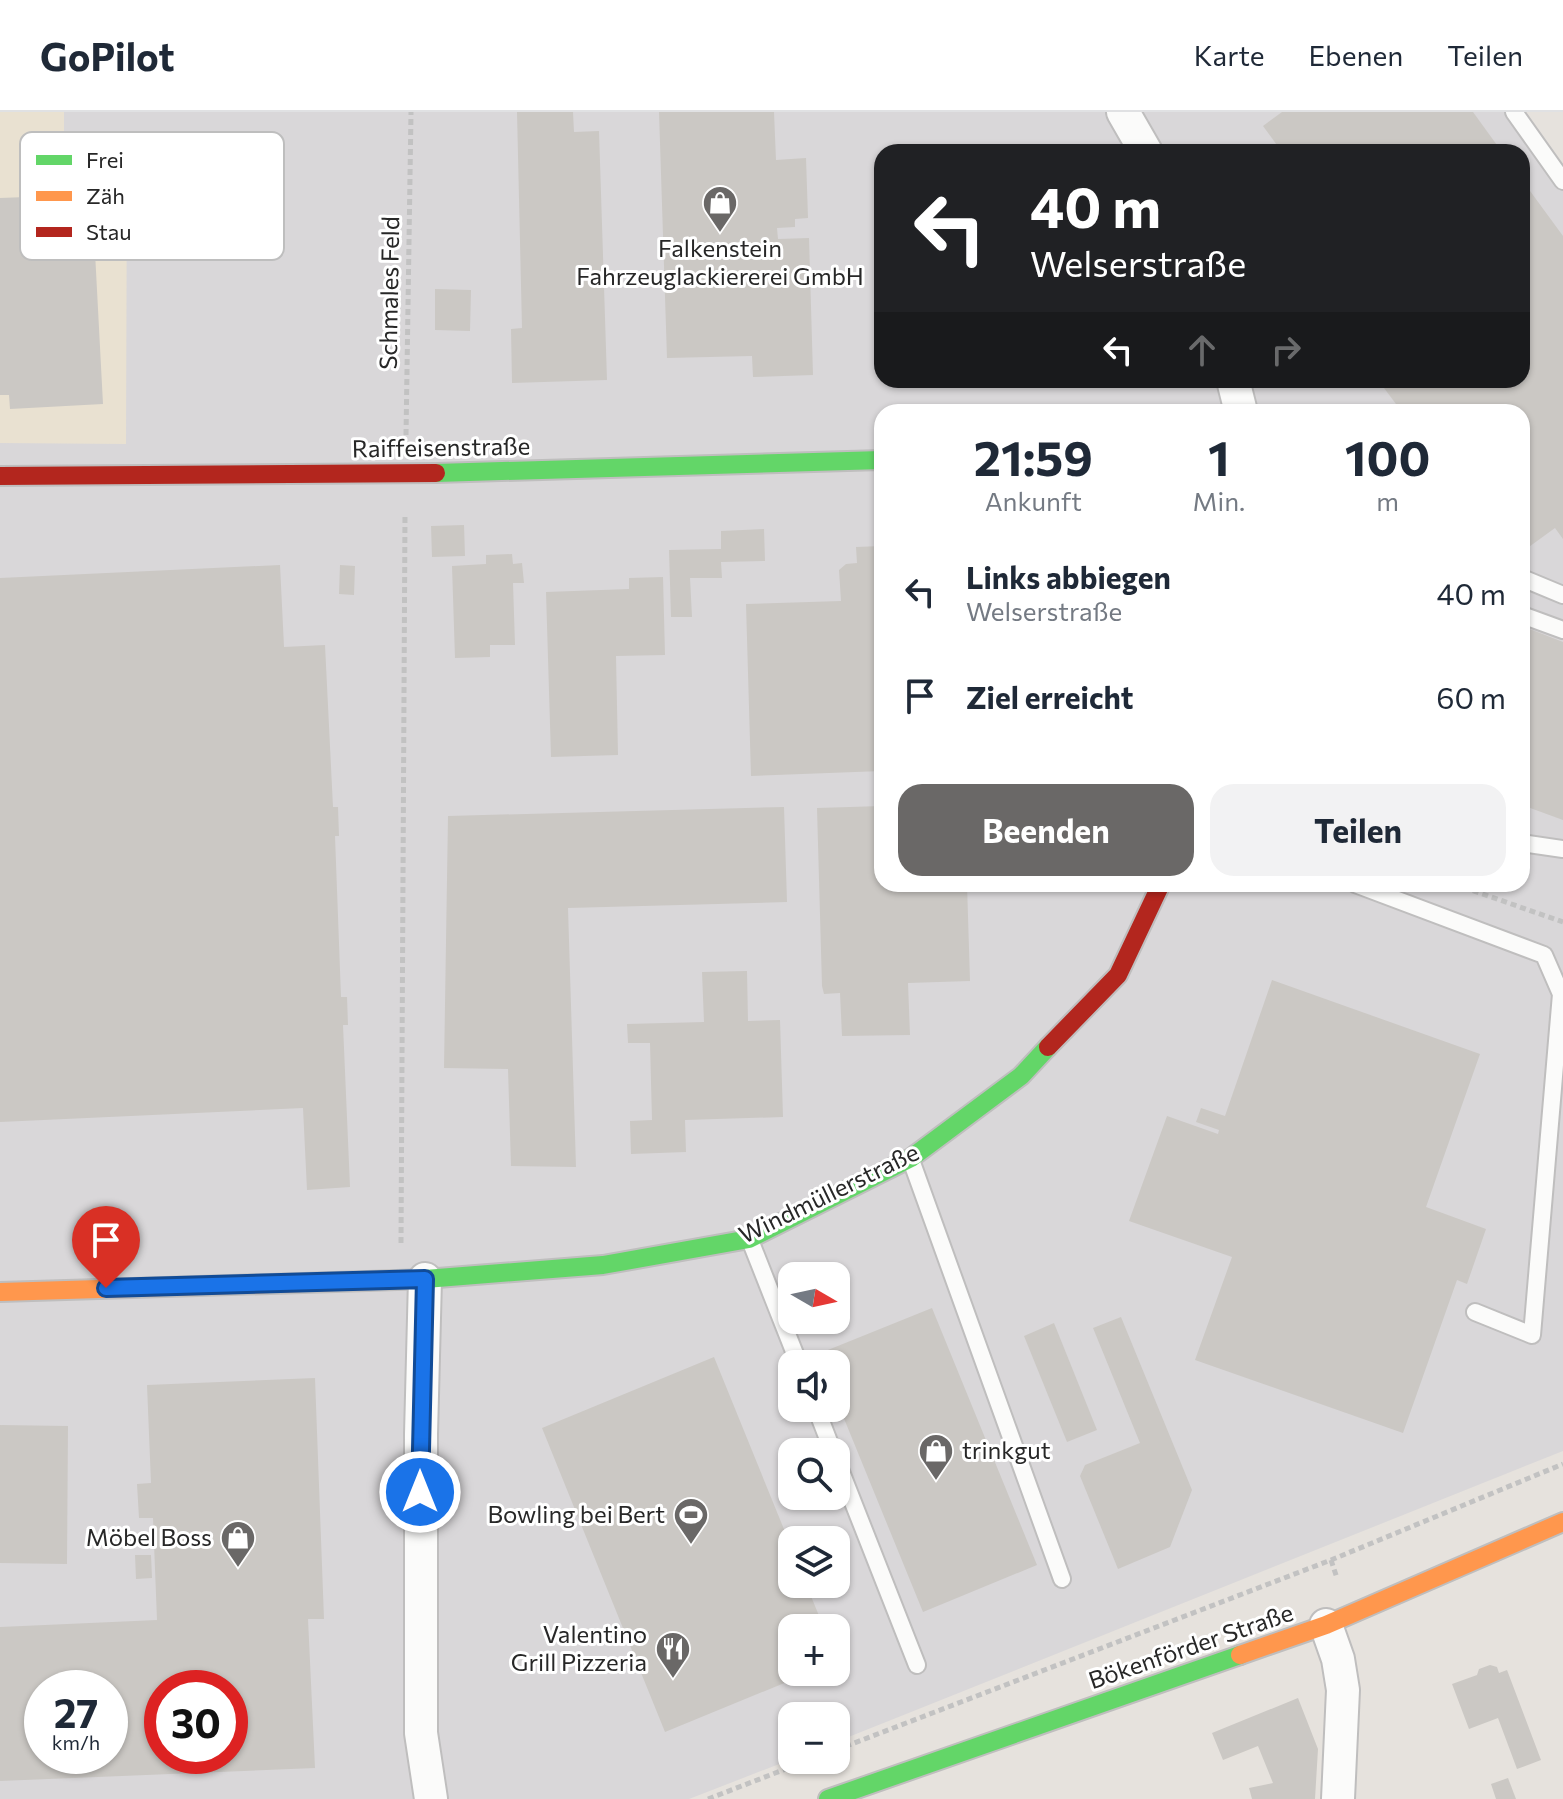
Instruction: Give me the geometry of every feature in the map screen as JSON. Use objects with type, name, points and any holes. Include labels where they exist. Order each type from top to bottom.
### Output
[{"type":"street","points":[[1123,112],[1142,144]]},
{"type":"street","name":"Raiffeisenstraße","points":[[0,476],[405,474],[874,460]]},
{"type":"street","name":"Windmüllerstraße","points":[[0,1292],[413,1279],[603,1265],[749,1239],[911,1158],[1021,1076],[1118,975],[1157,892]]},
{"type":"street","points":[[413,1279],[420,1448],[421,1718],[431,1799]]},
{"type":"street","name":"Bökenförder Straße","points":[[828,1799],[1326,1625],[1563,1522]]},
{"type":"street","points":[[1326,1625],[1338,1659],[1343,1690],[1338,1799]]},
{"type":"lane","points":[[1514,112],[1563,181]]},
{"type":"lane","points":[[1530,581],[1563,595]]},
{"type":"lane","points":[[1530,618],[1563,630]]},
{"type":"lane","points":[[1530,844],[1563,849]]},
{"type":"lane","points":[[1376,892],[1544,955],[1561,994],[1532,1335],[1475,1312]]},
{"type":"lane","points":[[911,1158],[1062,1579]]},
{"type":"lane","points":[[749,1239],[793,1350]]},
{"type":"lane","points":[[850,1495],[917,1665]]},
{"type":"path","name":"Schmales Feld","points":[[411,112],[405,474],[413,1279]]},
{"type":"path","points":[[1477,892],[1563,922]]},
{"type":"path","points":[[850,1745],[1331,1560],[1563,1464]]},
{"type":"path","points":[[708,1799],[778,1772]]},
{"type":"shaded area","points":[[0,112],[1521,112],[1563,166],[1563,1451],[850,1736],[850,1702],[778,1702],[778,1764],[689,1799],[0,1799]]},
{"type":"shaded area","points":[[0,112],[64,112],[64,132],[20,132],[20,260],[127,260],[126,444],[0,443]]},
{"type":"building","points":[[517,112],[573,112],[574,132],[599,131],[607,380],[512,383],[511,329],[522,328]]},
{"type":"building","name":"Falkenstein Fahrzeuglackiererei GmbH","points":[[659,112],[774,112],[776,160],[806,158],[808,218],[795,219],[795,227],[777,228],[778,239],[809,238],[813,375],[753,377],[752,356],[667,358]]},
{"type":"building","points":[[1282,112],[1473,112],[1496,144],[1276,144],[1263,126]]},
{"type":"building","points":[[1530,191],[1563,236],[1563,539],[1555,528],[1530,546],[1530,404],[1396,404],[1384,388],[1530,388]]},
{"type":"building","points":[[20,197],[20,260],[95,260],[103,404],[10,409],[9,395],[0,395],[0,198]]},
{"type":"building","points":[[435,289],[471,290],[470,331],[435,330]]},
{"type":"building","points":[[464,525],[465,556],[432,557],[431,526]]},
{"type":"building","points":[[764,529],[765,561],[721,562],[722,578],[690,578],[692,617],[671,617],[669,550],[721,549],[721,531]]},
{"type":"building","points":[[874,546],[874,771],[751,776],[746,604],[841,601],[839,570],[846,564],[857,563],[856,547]]},
{"type":"building","points":[[512,554],[513,564],[522,563],[524,583],[513,583],[515,645],[490,645],[490,657],[455,658],[452,566],[486,564],[486,555]]},
{"type":"building","points":[[280,565],[284,647],[325,645],[333,807],[338,807],[339,836],[335,836],[341,997],[347,997],[348,1025],[343,1025],[350,1187],[307,1190],[303,1108],[0,1122],[0,578]]},
{"type":"building","points":[[340,565],[355,566],[354,595],[339,594]]},
{"type":"building","points":[[663,577],[665,655],[616,656],[618,755],[551,757],[546,592],[629,589],[629,578]]},
{"type":"building","points":[[1530,629],[1563,642],[1563,820],[1530,808]]},
{"type":"building","points":[[874,806],[874,892],[967,892],[970,981],[908,983],[910,1035],[842,1036],[840,993],[824,994],[817,808]]},
{"type":"building","points":[[784,807],[787,902],[568,908],[576,1167],[511,1166],[508,1069],[444,1068],[448,816]]},
{"type":"building","points":[[747,971],[748,1021],[780,1020],[783,1117],[685,1120],[686,1152],[631,1154],[630,1121],[652,1120],[650,1043],[628,1043],[627,1024],[704,1022],[702,972]]},
{"type":"building","points":[[1272,980],[1480,1054],[1426,1207],[1486,1229],[1467,1284],[1457,1280],[1403,1433],[1195,1360],[1232,1257],[1129,1221],[1167,1116],[1218,1134],[1219,1130],[1196,1122],[1201,1108],[1225,1116]]},
{"type":"building","name":"trinkgut","points":[[932,1308],[1037,1565],[923,1612],[845,1422],[850,1422],[850,1350],[828,1350]]},
{"type":"building","points":[[1121,1317],[1192,1490],[1170,1547],[1118,1569],[1080,1476],[1085,1465],[1140,1443],[1093,1328]]},
{"type":"building","points":[[1054,1323],[1097,1430],[1067,1442],[1024,1336]]},
{"type":"building","points":[[714,1357],[783,1526],[778,1526],[778,1598],[812,1598],[818,1614],[778,1614],[778,1686],[665,1732],[542,1428]]},
{"type":"building","name":"Möbel Boss","points":[[315,1378],[324,1619],[308,1619],[315,1768],[248,1771],[248,1670],[144,1670],[144,1774],[170,1774],[0,1781],[0,1627],[157,1620],[153,1518],[139,1518],[137,1484],[151,1483],[147,1385]]},
{"type":"building","points":[[0,1425],[68,1426],[67,1564],[0,1563]]},
{"type":"building","points":[[135,1555],[151,1555],[152,1578],[136,1579]]},
{"type":"building","points":[[1490,1665],[1497,1667],[1499,1673],[1507,1670],[1541,1760],[1517,1769],[1498,1718],[1469,1729],[1452,1684],[1477,1675],[1479,1669]]},
{"type":"building","points":[[1298,1698],[1318,1749],[1315,1799],[1252,1799],[1249,1788],[1273,1783],[1258,1746],[1223,1760],[1212,1733]]},
{"type":"building","points":[[1508,1778],[1516,1799],[1496,1799],[1491,1784]]},
{"type":"traffic: fast","points":[[436,473],[874,460]]},
{"type":"traffic: fast","points":[[368,1281],[603,1265],[749,1239],[911,1158],[1021,1076],[1048,1047]]},
{"type":"traffic: fast","points":[[828,1799],[1240,1655]]},
{"type":"traffic: slow","points":[[0,1292],[368,1281]]},
{"type":"traffic: slow","points":[[1240,1655],[1326,1625],[1563,1522]]},
{"type":"traffic: jam","points":[[0,476],[436,473]]},
{"type":"traffic: jam","points":[[1048,1047],[1118,975],[1157,892]]},
{"type":"place","name":"Falkenstein Fahrzeuglackiererei GmbH","points":[[720,234]]},
{"type":"place","name":"trinkgut","points":[[936,1482]]},
{"type":"place","name":"Bowling bei Bert","points":[[691,1546]]},
{"type":"place","name":"Möbel Boss","points":[[238,1569]]},
{"type":"place","name":"Valentino Grill Pizzeria","points":[[673,1680]]},
{"type":"route","points":[[106,1288],[425,1279],[420,1492]]}]
